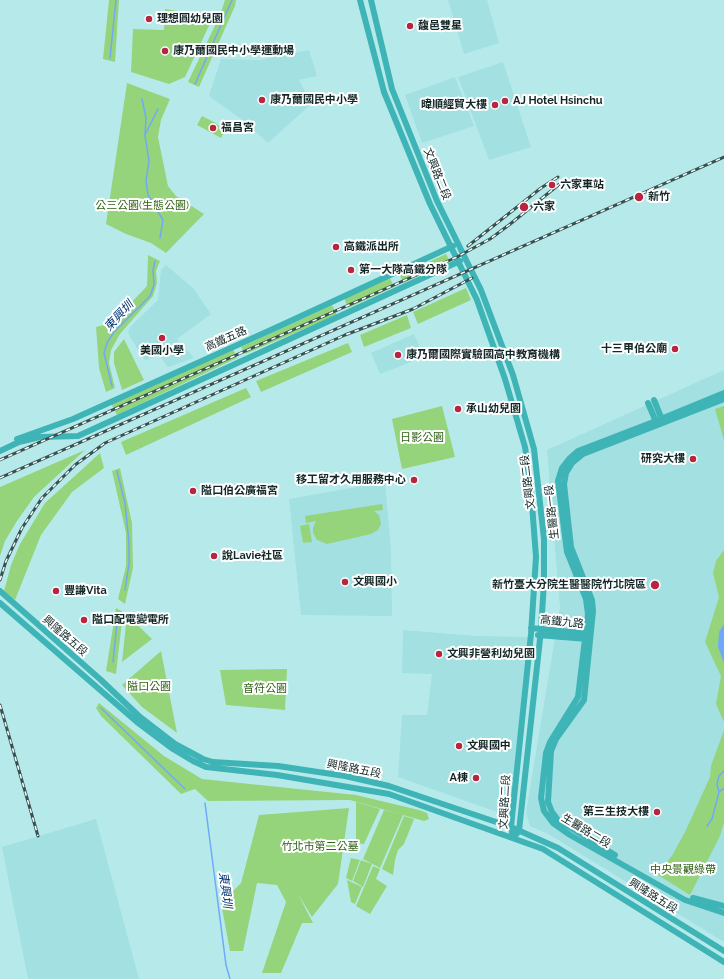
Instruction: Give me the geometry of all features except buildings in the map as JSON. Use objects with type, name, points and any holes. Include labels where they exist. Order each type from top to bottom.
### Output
[{"type":"street","name":"文興路二段","points":[[360,0],[384,92],[430,204],[457,262],[477,300],[495,348],[525,447],[531,491],[536,557],[531,631],[511,827],[514,838]]},
{"type":"street","name":"文興路二段","points":[[371,0],[392,89],[437,200],[481,290],[513,375],[534,448],[544,538],[541,633],[519,831],[514,838]]},
{"type":"street","name":"高鐵五路","points":[[0,447],[73,419],[260,335],[458,243]]},
{"type":"street","points":[[0,450],[19,442],[40,437],[78,436],[465,259]]},
{"type":"street","name":"生醫路一段","points":[[660,423],[724,393]]},
{"type":"street","name":"生醫路一段","points":[[588,637],[594,611],[592,600],[571,547],[564,484],[566,473],[572,463],[583,454],[724,399]]},
{"type":"street","points":[[651,402],[660,423]]},
{"type":"street","name":"興隆路五段","points":[[0,592],[101,680],[140,717],[175,744],[203,759],[213,762],[278,766],[345,776],[389,786],[511,827],[558,848],[724,952]]},
{"type":"street","name":"興隆路五段","points":[[0,603],[137,722],[173,749],[206,767],[277,775],[389,794],[514,838],[543,849],[724,962]]},
{"type":"street","name":"高鐵九路","points":[[531,631],[588,637]]},
{"type":"street","name":"生醫路二段","points":[[588,637],[584,700],[556,739],[551,751],[547,792],[548,802],[552,812],[558,820],[588,840],[690,898],[724,906]]},
{"type":"street","name":"生醫路二段","points":[[588,637],[578,697],[555,732],[546,753],[541,798],[544,811],[553,823],[570,835],[685,900],[724,913]]},
{"type":"shaded area","points":[[448,0],[487,0],[499,43],[464,54]]},
{"type":"shaded area","name":"康乃薾國民中小學","points":[[309,50],[317,76],[299,80],[311,104],[268,143],[245,122],[209,96],[221,59],[259,60]]},
{"type":"shaded area","name":"暐順經貿大樓","points":[[503,62],[531,147],[489,160],[458,77]]},
{"type":"shaded area","points":[[455,77],[474,126],[422,143],[405,95]]},
{"type":"shaded area","points":[[166,265],[193,288],[211,314],[177,339],[194,358],[168,367],[158,354],[145,361],[128,333],[130,327],[158,300],[161,270]]},
{"type":"shaded area","name":"康乃爾國際實驗國高中教育機構","points":[[414,334],[424,357],[380,374],[371,353]]},
{"type":"shaded area","points":[[724,370],[724,942],[550,835],[530,826],[526,813],[560,607],[547,450]]},
{"type":"shaded area","name":"文興國小","points":[[385,482],[391,549],[392,616],[301,615],[289,499]]},
{"type":"shaded area","name":"文興國中","points":[[403,630],[476,636],[530,637],[511,817],[398,777],[402,715],[427,715],[432,674],[402,673]]},
{"type":"shaded area","points":[[96,819],[139,979],[28,979],[2,847]]},
{"type":"green space","points":[[109,0],[119,0],[115,62],[103,59]]},
{"type":"green space","points":[[225,0],[236,0],[235,6],[199,87],[188,82],[220,15]]},
{"type":"green space","name":"康乃薾國民中小學運動場","points":[[165,9],[213,17],[185,77],[169,84],[131,72],[133,29],[164,30]]},
{"type":"green space","name":"公三公園(生態公園)","points":[[127,83],[170,99],[161,120],[158,137],[168,186],[176,196],[204,214],[166,253],[151,243],[126,234],[106,224]]},
{"type":"green space","points":[[202,116],[225,130],[221,138],[197,125]]},
{"type":"green space","points":[[446,254],[450,262],[403,283],[400,275]]},
{"type":"green space","points":[[148,255],[160,261],[156,271],[157,283],[153,296],[120,334],[111,350],[109,363],[115,388],[106,392],[99,368],[96,327],[112,323],[147,286]]},
{"type":"green space","points":[[390,278],[394,287],[348,308],[344,298]]},
{"type":"green space","points":[[466,288],[471,300],[418,324],[413,312]]},
{"type":"green space","points":[[332,305],[337,315],[245,354],[241,347]]},
{"type":"green space","points":[[407,315],[411,328],[364,347],[360,335]]},
{"type":"green space","points":[[124,339],[144,380],[122,390],[114,363],[114,352]]},
{"type":"green space","points":[[348,343],[352,352],[261,392],[256,381]]},
{"type":"green space","points":[[233,349],[237,358],[117,415],[111,403]]},
{"type":"green space","points":[[246,388],[251,397],[126,455],[121,442]]},
{"type":"green space","name":"日影公園","points":[[442,406],[455,457],[402,469],[392,419]]},
{"type":"green space","points":[[724,406],[724,440],[715,409]]},
{"type":"green space","points":[[85,450],[34,497],[5,541],[0,556],[0,487]]},
{"type":"green space","points":[[100,453],[104,468],[72,492],[41,535],[15,600],[4,591],[11,565],[20,544],[45,503]]},
{"type":"green space","points":[[120,468],[132,523],[133,568],[125,604],[118,599],[126,566],[126,533],[112,471]]},
{"type":"green space","points":[[382,504],[383,510],[374,511],[379,515],[381,524],[378,530],[371,534],[327,544],[317,540],[313,533],[313,528],[316,521],[306,523],[305,516]]},
{"type":"green space","points":[[309,524],[312,542],[303,543],[300,526]]},
{"type":"green space","points":[[724,550],[724,722],[716,704],[721,676],[705,642],[719,597],[713,573],[716,561]]},
{"type":"green space","points":[[116,608],[123,612],[116,674],[106,671]]},
{"type":"green space","points":[[127,615],[152,639],[122,662]]},
{"type":"green space","name":"隘口公園","points":[[161,651],[177,733],[142,707],[122,685]]},
{"type":"green space","name":"音符公園","points":[[287,669],[285,710],[226,705],[220,670]]},
{"type":"green space","points":[[99,703],[164,756],[202,779],[356,795],[419,810],[427,813],[429,819],[424,821],[350,800],[208,801],[195,789],[181,794],[101,716],[96,708]]},
{"type":"green space","name":"中央景觀綠帶","points":[[724,730],[724,822],[720,836],[690,895],[658,875],[673,854],[686,830],[710,777],[711,766]]},
{"type":"green space","points":[[356,802],[380,809],[364,844],[356,843]]},
{"type":"green space","name":"竹北市第二公墓","points":[[349,808],[338,884],[312,917],[298,894],[313,923],[302,923],[281,973],[262,973],[286,902],[277,885],[257,883],[243,951],[230,951],[221,903],[241,883],[259,815]]},
{"type":"green space","points":[[384,810],[403,815],[380,868],[363,859]]},
{"type":"green space","points":[[404,816],[414,819],[404,844],[398,850],[393,875],[382,869]]},
{"type":"green space","points":[[351,858],[360,860],[352,881],[346,878]]},
{"type":"green space","points":[[361,860],[372,864],[363,887],[353,881]]},
{"type":"green space","points":[[373,866],[380,869],[376,879],[387,886],[370,914],[356,906]]},
{"type":"green space","points":[[347,880],[362,887],[355,904],[351,902]]},
{"type":"water","points":[[724,624],[724,663],[718,647],[719,632]]},
{"type":"waterway","points":[[110,58],[116,0]]},
{"type":"waterway","points":[[195,84],[232,0]]},
{"type":"waterway","name":"東興圳","points":[[142,99],[146,118],[145,135],[149,161],[146,181],[148,195],[163,220],[160,238]]},
{"type":"waterway","points":[[146,133],[158,109]]},
{"type":"waterway","name":"東興圳","points":[[112,386],[104,353],[107,343],[114,332],[150,296],[154,285],[153,270],[155,261]]},
{"type":"waterway","name":"東興圳","points":[[117,471],[125,503],[129,543],[129,564],[125,590]]},
{"type":"waterway","name":"東興圳","points":[[113,662],[118,613]]},
{"type":"waterway","name":"東興圳","points":[[101,708],[185,789]]},
{"type":"waterway","points":[[707,826],[712,819],[719,792],[717,784],[719,776],[724,771]]},
{"type":"waterway","points":[[719,792],[724,788]]},
{"type":"waterway","name":"東興圳","points":[[205,803],[226,965],[230,979]]},
{"type":"railway","points":[[0,478],[724,157]]},
{"type":"railway","points":[[468,246],[541,188],[558,177]]},
{"type":"railway","points":[[0,460],[457,257],[490,239],[562,182]]},
{"type":"railway","points":[[0,580],[6,561],[22,528],[42,498],[75,465],[105,443],[345,335],[413,309],[472,278]]},
{"type":"railway","points":[[0,705],[38,836]]},
{"type":"place","name":"理想圓幼兒園","points":[[149,19]]},
{"type":"place","name":"馥邑雙星","points":[[410,26]]},
{"type":"place","name":"康乃薾國民中小學運動場","points":[[165,51]]},
{"type":"place","name":"康乃薾國民中小學","points":[[262,100]]},
{"type":"place","name":"AJ Hotel Hsinchu","points":[[505,101]]},
{"type":"place","name":"暐順經貿大樓","points":[[495,105]]},
{"type":"place","name":"福昌宮","points":[[213,128]]},
{"type":"place","name":"六家車站","points":[[552,185]]},
{"type":"place","name":"新竹","points":[[639,197]]},
{"type":"place","name":"六家","points":[[524,207]]},
{"type":"place","name":"高鐵派出所","points":[[336,247]]},
{"type":"place","name":"第一大隊高鐵分隊","points":[[351,270]]},
{"type":"place","name":"美國小學","points":[[162,338]]},
{"type":"place","name":"十三甲伯公廟","points":[[675,349]]},
{"type":"place","name":"康乃爾國際實驗國高中教育機構","points":[[398,355]]},
{"type":"place","name":"承山幼兒園","points":[[458,409]]},
{"type":"place","name":"研究大樓","points":[[693,459]]},
{"type":"place","name":"移工留才久用服務中心","points":[[414,480]]},
{"type":"place","name":"隘口伯公廣福宮","points":[[193,491]]},
{"type":"place","name":"說Lavie社區","points":[[214,556]]},
{"type":"place","name":"文興國小","points":[[345,582]]},
{"type":"place","name":"新竹臺大分院生醫醫院竹北院區","points":[[655,585]]},
{"type":"place","name":"豐謙Vita","points":[[56,591]]},
{"type":"place","name":"隘口配電變電所","points":[[84,620]]},
{"type":"place","name":"文興非營利幼兒園","points":[[439,654]]},
{"type":"place","name":"文興國中","points":[[459,746]]},
{"type":"place","name":"A棟","points":[[476,778]]},
{"type":"place","name":"第三生技大樓","points":[[657,812]]}]
